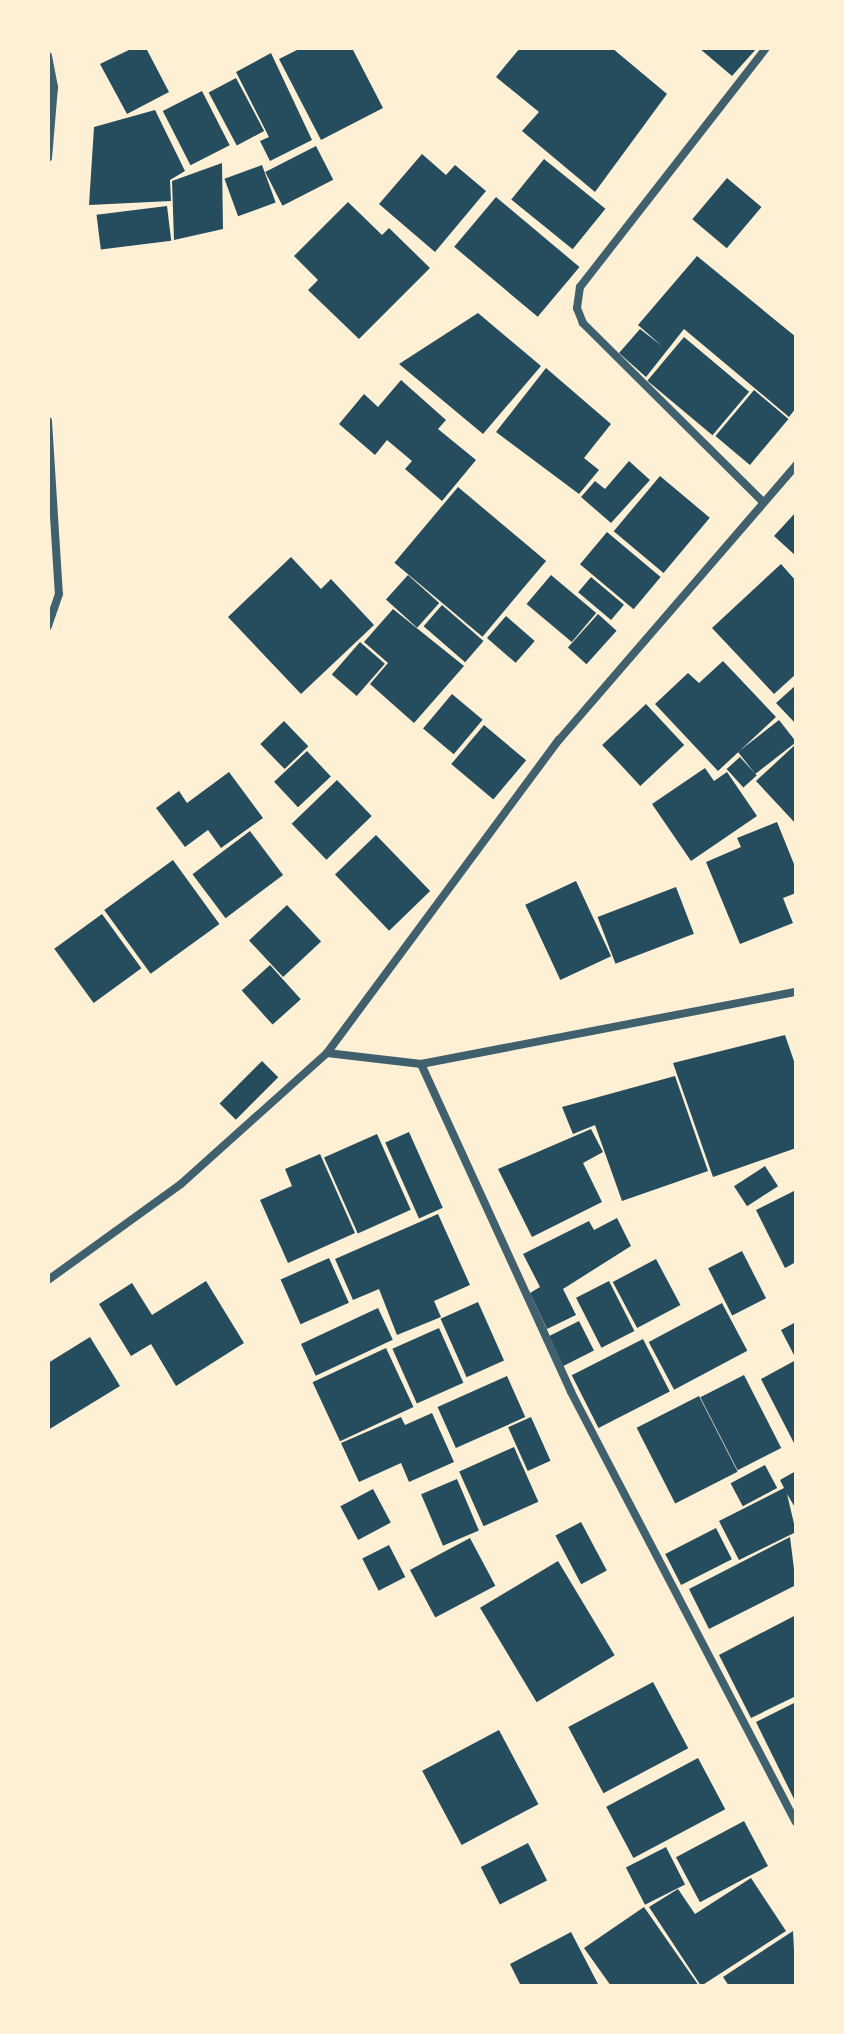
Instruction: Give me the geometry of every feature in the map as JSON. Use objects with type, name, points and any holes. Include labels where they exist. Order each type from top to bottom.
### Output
[{"type":"street","points":[[763,502],[583,323],[577,308],[580,287],[766,48]]},
{"type":"street","points":[[48,56],[54,87],[48,158]]},
{"type":"street","points":[[48,421],[59,594],[48,626]]},
{"type":"street","points":[[48,1280],[181,1184],[327,1053],[559,740],[796,465]]},
{"type":"street","points":[[327,1053],[421,1064],[796,992]]},
{"type":"street","points":[[421,1064],[571,1392],[796,1822]]},
{"type":"building","points":[[133,48],[146,48],[169,92],[127,114],[100,64]]},
{"type":"building","points":[[301,48],[352,48],[383,108],[321,140],[279,59]]},
{"type":"building","points":[[520,48],[612,48],[667,94],[595,192],[522,131],[539,112],[496,77]]},
{"type":"building","points":[[699,48],[757,48],[732,76]]},
{"type":"building","points":[[271,53],[312,140],[270,161],[260,141],[269,137],[236,72]]},
{"type":"building","points":[[236,78],[264,131],[237,146],[209,93]]},
{"type":"building","points":[[202,91],[230,145],[190,165],[163,111]]},
{"type":"building","points":[[155,110],[185,171],[170,180],[171,201],[89,205],[94,127]]},
{"type":"building","points":[[316,146],[333,180],[282,206],[265,172]]},
{"type":"building","points":[[422,154],[446,175],[455,165],[486,191],[435,252],[379,204]]},
{"type":"building","points":[[544,159],[605,209],[573,249],[511,199]]},
{"type":"building","points":[[222,163],[223,229],[174,240],[172,181]]},
{"type":"building","points":[[262,165],[276,203],[238,216],[224,179]]},
{"type":"building","points":[[727,178],[761,207],[727,248],[692,219]]},
{"type":"building","points":[[496,197],[579,267],[538,317],[454,247]]},
{"type":"building","points":[[348,202],[382,235],[389,228],[430,268],[359,339],[308,290],[318,280],[294,256]]},
{"type":"building","points":[[167,206],[171,241],[101,249],[97,215]]},
{"type":"building","points":[[697,256],[796,337],[796,408],[789,417],[684,329],[646,377],[619,353],[640,329],[662,346],[638,325]]},
{"type":"building","points":[[478,313],[541,366],[483,434],[399,364]]},
{"type":"building","points":[[684,337],[749,392],[712,435],[647,381]]},
{"type":"building","points":[[546,368],[611,424],[584,458],[599,470],[579,494],[496,432]]},
{"type":"building","points":[[401,380],[446,420],[438,429],[476,460],[442,501],[405,469],[412,461],[387,440],[375,455],[339,424],[364,394],[378,407]]},
{"type":"building","points":[[754,390],[788,419],[750,465],[715,436]]},
{"type":"building","points":[[629,461],[650,480],[611,523],[581,497],[595,481],[605,489]]},
{"type":"building","points":[[660,476],[710,518],[664,573],[614,531]]},
{"type":"building","points":[[458,487],[546,561],[482,637],[394,563]]},
{"type":"building","points":[[796,512],[796,556],[774,536]]},
{"type":"building","points":[[607,532],[661,577],[634,609],[580,564]]},
{"type":"building","points":[[291,557],[321,589],[331,579],[374,625],[301,694],[228,617]]},
{"type":"building","points":[[781,564],[796,581],[796,674],[774,694],[712,628]]},
{"type":"building","points":[[408,575],[439,603],[417,628],[386,600]]},
{"type":"building","points":[[551,575],[596,613],[572,642],[527,604]]},
{"type":"building","points":[[591,577],[624,605],[611,620],[578,592]]},
{"type":"building","points":[[442,605],[484,641],[465,662],[424,626]]},
{"type":"building","points":[[393,609],[464,666],[414,723],[370,684],[388,663],[364,642]]},
{"type":"building","points":[[598,614],[617,631],[586,664],[568,647]]},
{"type":"building","points":[[506,616],[535,641],[516,663],[487,638]]},
{"type":"building","points":[[360,642],[385,664],[357,696],[332,674]]},
{"type":"building","points":[[723,661],[776,717],[718,771],[655,704],[688,673],[699,683]]},
{"type":"building","points":[[796,685],[796,724],[776,703]]},
{"type":"building","points":[[452,694],[483,720],[454,754],[423,728]]},
{"type":"building","points":[[646,704],[684,745],[640,786],[602,745]]},
{"type":"building","points":[[779,720],[796,742],[755,774],[738,752]]},
{"type":"building","points":[[284,721],[308,746],[285,769],[260,744]]},
{"type":"building","points":[[484,725],[526,760],[493,799],[451,764]]},
{"type":"building","points":[[796,744],[796,824],[756,781]]},
{"type":"building","points":[[307,751],[331,777],[298,807],[274,782]]},
{"type":"building","points":[[740,757],[757,776],[743,788],[727,769]]},
{"type":"building","points":[[705,768],[714,781],[727,772],[757,816],[691,861],[652,804]]},
{"type":"building","points":[[229,772],[263,818],[221,848],[208,830],[185,847],[156,808],[179,791],[187,803]]},
{"type":"building","points":[[337,780],[372,816],[326,860],[292,824]]},
{"type":"building","points":[[777,822],[796,869],[796,893],[783,898],[793,923],[740,944],[706,862],[741,847],[737,838]]},
{"type":"building","points":[[250,831],[283,875],[226,918],[192,874]]},
{"type":"building","points":[[376,835],[430,891],[389,931],[335,875]]},
{"type":"building","points":[[173,860],[219,924],[151,974],[104,910]]},
{"type":"building","points":[[576,881],[611,956],[560,980],[525,905]]},
{"type":"building","points":[[676,887],[694,934],[615,964],[598,917]]},
{"type":"building","points":[[287,905],[321,942],[283,977],[249,940]]},
{"type":"building","points":[[102,914],[141,968],[94,1003],[54,949]]},
{"type":"building","points":[[270,965],[301,999],[273,1025],[242,990]]},
{"type":"building","points":[[785,1035],[796,1067],[796,1148],[713,1177],[673,1063]]},
{"type":"building","points":[[262,1061],[278,1077],[236,1120],[220,1103]]},
{"type":"building","points":[[675,1076],[708,1171],[622,1201],[595,1125],[573,1134],[562,1107]]},
{"type":"building","points":[[591,1129],[603,1152],[583,1163],[602,1202],[532,1237],[498,1169]]},
{"type":"building","points":[[409,1132],[443,1208],[419,1218],[385,1143]]},
{"type":"building","points":[[377,1134],[411,1210],[358,1233],[324,1158]]},
{"type":"building","points":[[320,1154],[355,1233],[288,1263],[260,1200],[292,1186],[285,1169]]},
{"type":"building","points":[[765,1166],[778,1186],[747,1206],[734,1186]]},
{"type":"building","points":[[796,1190],[796,1262],[785,1268],[756,1210]]},
{"type":"building","points":[[438,1214],[470,1285],[434,1301],[441,1317],[397,1335],[379,1289],[353,1300],[335,1259]]},
{"type":"building","points":[[617,1218],[631,1246],[563,1289],[576,1315],[547,1329],[530,1293],[540,1287],[523,1254],[589,1221],[594,1230]]},
{"type":"building","points":[[742,1251],[766,1298],[732,1315],[708,1268]]},
{"type":"building","points":[[329,1258],[349,1303],[301,1324],[281,1280]]},
{"type":"building","points":[[656,1259],[680,1305],[637,1328],[613,1282]]},
{"type":"building","points":[[206,1281],[244,1343],[176,1386],[151,1344],[131,1356],[99,1304],[132,1283],[152,1315]]},
{"type":"building","points":[[609,1281],[634,1331],[601,1348],[576,1298]]},
{"type":"building","points":[[478,1302],[504,1360],[467,1377],[441,1319]]},
{"type":"building","points":[[722,1303],[747,1351],[674,1390],[649,1342]]},
{"type":"building","points":[[378,1308],[393,1340],[316,1376],[301,1344]]},
{"type":"building","points":[[579,1321],[594,1350],[562,1367],[547,1337]]},
{"type":"building","points":[[796,1322],[796,1359],[781,1330]]},
{"type":"building","points":[[439,1328],[463,1383],[417,1404],[392,1349]]},
{"type":"building","points":[[90,1337],[120,1386],[48,1430],[48,1363]]},
{"type":"building","points":[[643,1339],[670,1392],[599,1428],[572,1375]]},
{"type":"building","points":[[386,1348],[413,1407],[340,1441],[313,1382]]},
{"type":"building","points":[[796,1360],[796,1447],[761,1379]]},
{"type":"building","points":[[744,1375],[781,1448],[738,1470],[700,1397]]},
{"type":"building","points":[[507,1376],[525,1417],[456,1448],[438,1407]]},
{"type":"building","points":[[699,1396],[738,1472],[675,1504],[637,1428]]},
{"type":"building","points":[[432,1413],[454,1462],[409,1482],[401,1463],[359,1482],[341,1443],[401,1417],[405,1425]]},
{"type":"building","points":[[531,1417],[551,1461],[528,1471],[508,1427]]},
{"type":"building","points":[[514,1447],[538,1502],[484,1526],[459,1471]]},
{"type":"building","points":[[765,1465],[777,1488],[743,1506],[731,1483]]},
{"type":"building","points":[[796,1471],[796,1509],[787,1494],[796,1532],[739,1560],[719,1521],[784,1488],[780,1480]]},
{"type":"building","points":[[457,1479],[479,1531],[443,1546],[421,1494]]},
{"type":"building","points":[[373,1489],[391,1523],[358,1540],[340,1506]]},
{"type":"building","points":[[581,1522],[607,1571],[581,1584],[555,1536]]},
{"type":"building","points":[[716,1528],[732,1559],[681,1585],[665,1554]]},
{"type":"building","points":[[790,1537],[796,1585],[709,1629],[689,1589]]},
{"type":"building","points":[[470,1538],[495,1586],[435,1618],[410,1570]]},
{"type":"building","points":[[389,1545],[405,1577],[379,1591],[362,1559]]},
{"type":"building","points":[[558,1561],[615,1655],[537,1702],[480,1608]]},
{"type":"building","points":[[796,1615],[796,1696],[751,1718],[719,1655]]},
{"type":"building","points":[[653,1682],[688,1748],[603,1793],[568,1727]]},
{"type":"building","points":[[796,1702],[796,1803],[756,1722]]},
{"type":"building","points":[[499,1730],[538,1804],[462,1845],[422,1771]]},
{"type":"building","points":[[698,1758],[725,1809],[633,1858],[606,1807]]},
{"type":"building","points":[[744,1821],[768,1866],[700,1902],[676,1857]]},
{"type":"building","points":[[528,1843],[547,1880],[500,1904],[481,1867]]},
{"type":"building","points":[[666,1847],[685,1884],[645,1905],[626,1867]]},
{"type":"building","points":[[751,1878],[786,1931],[701,1986],[649,1907],[678,1889],[695,1914]]},
{"type":"building","points":[[644,1907],[699,1986],[611,1986],[584,1948]]},
{"type":"building","points":[[793,1931],[796,1986],[729,1986],[723,1977]]},
{"type":"building","points":[[571,1932],[599,1986],[521,1986],[510,1964]]}]
